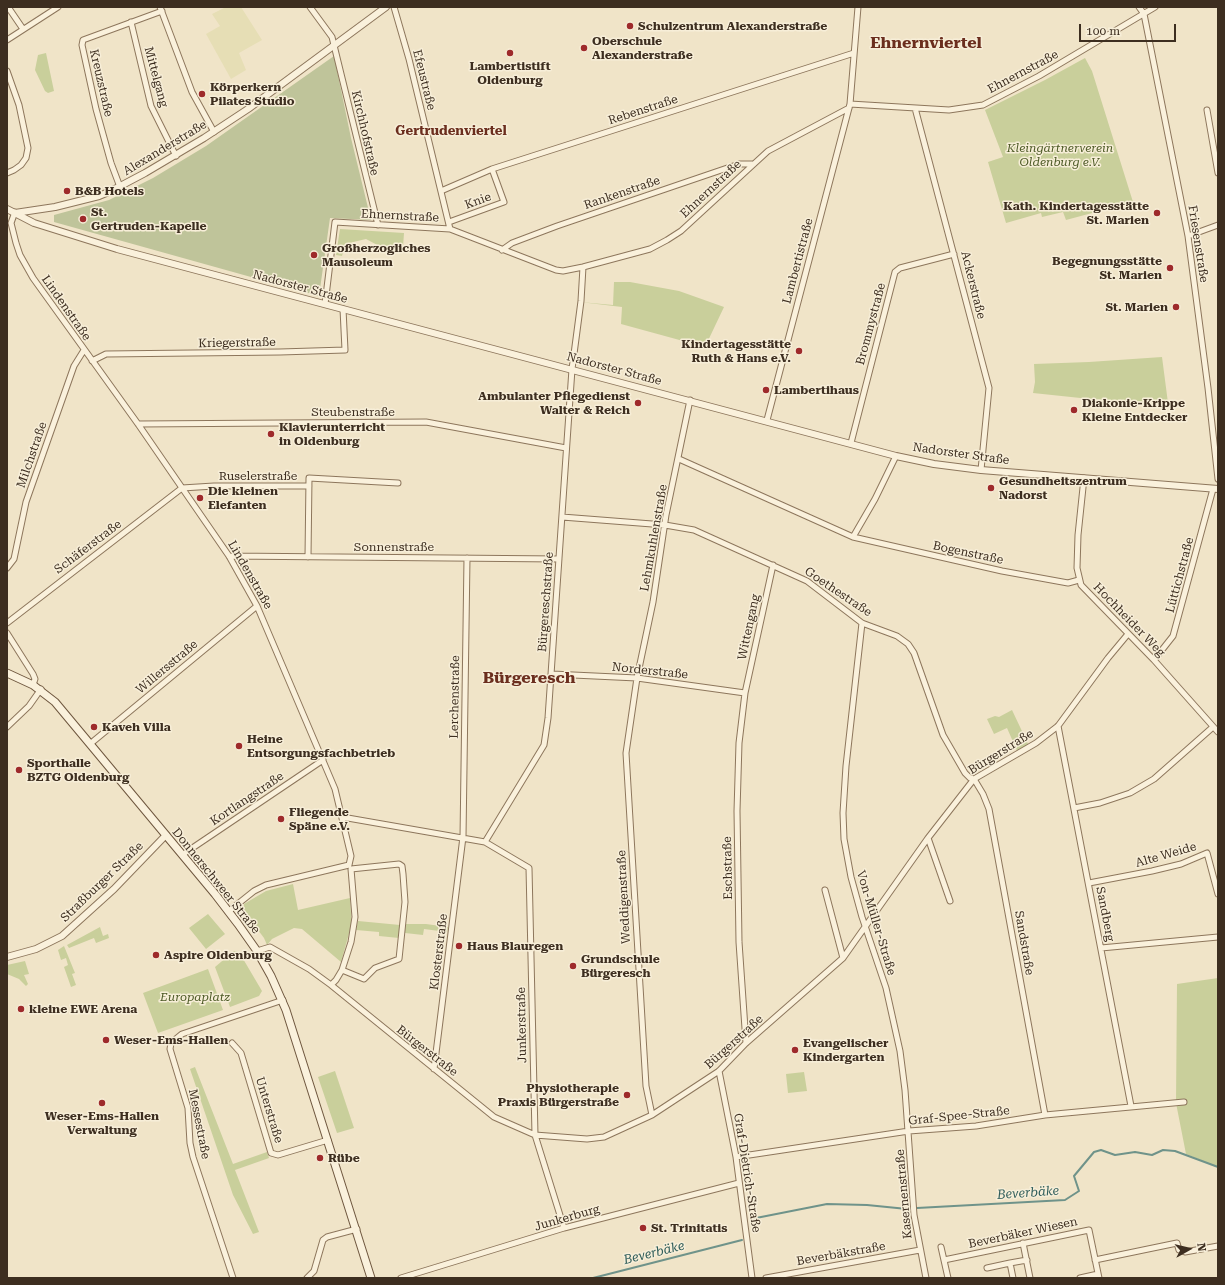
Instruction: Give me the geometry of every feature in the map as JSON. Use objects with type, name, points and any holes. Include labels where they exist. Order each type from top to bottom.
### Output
[{"type":"main road","name":"Donnerschweer Straße","points":[[7,673],[33,685],[55,702],[229,911],[257,952],[283,1000],[357,1229],[371,1278]]},
{"type":"street","points":[[8,7],[23,29]]},
{"type":"street","points":[[7,40],[58,7]]},
{"type":"street","name":"Kirchhofstraße","points":[[310,7],[332,37],[355,137],[378,225]]},
{"type":"street","name":"Alexanderstraße","points":[[7,213],[69,204],[99,196],[120,187],[176,156],[214,132],[282,85],[386,7]]},
{"type":"street","name":"Efeustraße","points":[[394,7],[409,59],[450,229]]},
{"type":"street","name":"Lambertistraße","points":[[767,420],[849,106],[858,7]]},
{"type":"street","points":[[1139,7],[1144,14]]},
{"type":"street","name":"Ehnernstraße","points":[[325,304],[335,222],[450,229],[556,270],[563,271],[583,267],[650,249],[667,240],[681,231],[717,199],[752,164],[768,151],[849,106],[949,110],[983,105],[1039,76],[1155,7]]},
{"type":"street","points":[[161,9],[192,92],[214,132]]},
{"type":"street","name":"Kreuzstraße","points":[[120,187],[96,109],[82,45],[83,40],[161,9]]},
{"type":"street","name":"Friesenstraße","points":[[1144,14],[1188,236],[1208,388],[1218,480],[1216,489]]},
{"type":"street","name":"Mittelgang","points":[[131,22],[151,106],[176,156]]},
{"type":"street","name":"Rebenstraße","points":[[441,191],[492,170],[854,52]]},
{"type":"street","points":[[7,72],[19,105],[28,148],[26,158],[21,164],[14,170],[7,173]]},
{"type":"street","name":"Ackerstraße","points":[[915,108],[989,388],[981,470]]},
{"type":"street","points":[[1207,110],[1218,173]]},
{"type":"street","name":"Rankenstraße","points":[[502,250],[512,243],[593,214],[739,164],[752,164]]},
{"type":"street","name":"Knie","points":[[448,222],[504,202],[492,170]]},
{"type":"street","name":"Nadorster Straße","points":[[7,209],[34,223],[117,249],[767,420],[896,456],[934,464],[981,470],[1216,489]]},
{"type":"street","name":"Lindenstraße","points":[[15,212],[12,223],[21,258],[33,278],[138,424],[229,556],[257,606],[335,789],[351,856],[350,867],[355,917],[351,942],[342,970],[331,985]]},
{"type":"street","points":[[1188,236],[1218,225]]},
{"type":"street","name":"Brommystraße","points":[[851,443],[895,272],[900,268],[954,254]]},
{"type":"street","name":"Bürgereschstraße","points":[[485,842],[544,745],[552,674],[572,369],[581,301],[583,267]]},
{"type":"street","name":"Kriegerstraße","points":[[92,361],[106,354],[345,350],[343,309]]},
{"type":"street","name":"Milchstraße","points":[[7,568],[14,559],[26,502],[74,366],[84,350]]},
{"type":"street","name":"Lehmkuhlenstraße","points":[[637,678],[653,602],[665,525],[690,400]]},
{"type":"street","name":"Steubenstraße","points":[[138,424],[426,422],[566,448]]},
{"type":"street","points":[[853,537],[875,499],[896,456]]},
{"type":"street","name":"Bogenstraße","points":[[679,459],[853,537],[1002,571],[1068,583],[1079,580]]},
{"type":"street","name":"Ruselerstraße","points":[[182,488],[214,486],[309,486],[310,478],[398,483]]},
{"type":"street","name":"Hochheider Weg","points":[[1084,478],[1078,535],[1077,568],[1079,580],[1092,597],[1154,660],[1218,732]]},
{"type":"street","points":[[308,557],[309,486]]},
{"type":"street","name":"Schäferstraße","points":[[7,623],[182,488]]},
{"type":"street","name":"Lüttichstraße","points":[[1154,660],[1173,636],[1216,489]]},
{"type":"street","name":"Goethestraße","points":[[562,517],[665,525],[694,530],[773,564],[819,588],[841,608],[862,623],[897,636],[908,644],[914,653],[943,735],[965,773],[970,778],[974,779]]},
{"type":"street","name":"Sonnenstraße","points":[[229,556],[559,558]]},
{"type":"street","name":"Lerchenstraße","points":[[463,837],[467,558]]},
{"type":"street","name":"Wittengang","points":[[745,693],[773,564]]},
{"type":"street","name":"Willersstraße","points":[[90,744],[257,606]]},
{"type":"street","name":"Von-Müller-Straße","points":[[862,623],[850,715],[843,813],[848,865],[891,1008],[902,1068],[908,1132]]},
{"type":"street","points":[[7,633],[33,674],[35,679],[33,685]]},
{"type":"street","name":"Bürgerstraße","points":[[257,952],[270,947],[309,969],[331,985],[494,1117],[535,1135],[587,1140],[604,1137],[652,1114],[719,1071],[746,1043],[843,958],[866,928],[928,838],[974,779],[1036,743],[1058,726],[1108,658],[1128,634]]},
{"type":"street","name":"Norderstraße","points":[[552,674],[637,678],[745,693]]},
{"type":"street","name":"Weddigenstraße","points":[[637,678],[626,753],[646,1086],[652,1114]]},
{"type":"street","points":[[7,726],[29,706],[41,690]]},
{"type":"street","name":"Eschstraße","points":[[745,693],[739,743],[737,811],[739,942],[746,1043]]},
{"type":"street","name":"Sandberg","points":[[1058,726],[1102,948],[1131,1106]]},
{"type":"street","points":[[1074,808],[1100,803],[1135,790],[1154,779],[1213,727]]},
{"type":"street","name":"Kortlangstraße","points":[[182,855],[323,760]]},
{"type":"street","name":"Sandstraße","points":[[974,779],[983,794],[989,810],[1045,1115]]},
{"type":"street","points":[[342,817],[485,842]]},
{"type":"street","name":"Straßburger Straße","points":[[7,957],[36,949],[62,936],[114,889],[166,835]]},
{"type":"street","name":"Klosterstraße","points":[[434,1069],[463,837]]},
{"type":"street","points":[[928,838],[950,901]]},
{"type":"street","name":"Junkerstraße","points":[[485,842],[529,868],[535,1135],[564,1228]]},
{"type":"street","name":"Alte Weide","points":[[1089,883],[1180,864],[1207,853],[1218,894]]},
{"type":"street","points":[[229,911],[254,891],[266,885],[350,867],[399,864],[402,866],[404,874],[405,902],[398,959],[375,968],[364,979],[342,970]]},
{"type":"street","points":[[826,890],[843,958]]},
{"type":"street","points":[[1102,948],[1218,937]]},
{"type":"street","name":"Messestraße","points":[[233,1278],[190,1143],[188,1108],[170,1049],[171,1043],[182,1034],[283,1000]]},
{"type":"street","name":"Unterstraße","points":[[232,1043],[241,1053],[272,1152],[278,1155],[328,1140]]},
{"type":"street","name":"Graf-Dietrich-Straße","points":[[719,1071],[736,1157],[752,1278]]},
{"type":"street","name":"Graf-Spee-Straße","points":[[736,1157],[908,1132],[976,1126],[1045,1115],[1184,1102]]},
{"type":"street","name":"Kasernenstraße","points":[[908,1132],[914,1215],[926,1278]]},
{"type":"street","name":"Junkerburg","points":[[401,1278],[564,1228],[739,1183]]},
{"type":"street","points":[[307,1278],[314,1271],[324,1240],[327,1237],[357,1229]]},
{"type":"street","name":"Beverbäker Wiesen","points":[[944,1260],[1089,1230],[1095,1260]]},
{"type":"street","points":[[1023,1243],[1030,1278]]},
{"type":"street","points":[[1080,1278],[1099,1276],[1095,1260],[1177,1243],[1179,1250],[1185,1252],[1218,1246]]},
{"type":"street","points":[[941,1247],[948,1278]]},
{"type":"street","name":"Beverbäkstraße","points":[[766,1278],[920,1250]]},
{"type":"street","points":[[987,1268],[1027,1260]]},
{"type":"street","points":[[1010,1263],[1013,1278]]},
{"type":"shaded area","points":[[226,7],[241,7],[262,40],[239,53],[246,70],[231,79],[206,34],[220,26],[212,14]]},
{"type":"green space","points":[[46,53],[54,91],[48,93],[45,91],[35,70],[38,55]]},
{"type":"green space","points":[[334,56],[351,138],[371,220],[330,218],[319,296],[54,222],[54,215],[109,200],[153,178],[206,146]]},
{"type":"green space","name":"Kleingärtnerverein Oldenburg e.V.","points":[[1085,58],[1092,71],[1133,202],[1066,220],[1063,212],[1042,217],[1041,213],[1006,223],[988,162],[1003,157],[985,110]]},
{"type":"green space","points":[[340,229],[404,233],[403,247],[383,248],[366,239],[345,244],[342,256],[336,255]]},
{"type":"green space","points":[[614,282],[630,282],[679,291],[724,307],[705,347],[621,324],[622,307],[580,302],[613,305]]},
{"type":"green space","points":[[1162,357],[1168,403],[1090,399],[1033,393],[1035,382],[1034,364]]},
{"type":"green space","points":[[1012,710],[1029,746],[1018,753],[1007,728],[994,734],[987,719],[995,716],[999,717]]},
{"type":"green space","points":[[293,884],[298,910],[350,898],[352,930],[350,930],[341,962],[302,929],[294,928],[272,939],[267,945],[264,938],[243,910],[244,904],[266,891]]},
{"type":"green space","points":[[208,914],[225,934],[206,949],[189,928]]},
{"type":"green space","points":[[358,921],[400,925],[399,938],[379,936],[379,932],[356,930]]},
{"type":"green space","points":[[405,924],[426,924],[448,927],[447,932],[424,929],[423,935],[405,933]]},
{"type":"green space","points":[[100,927],[103,936],[108,934],[109,938],[96,943],[94,938],[69,948],[67,945]]},
{"type":"green space","points":[[64,946],[75,973],[72,974],[76,985],[71,987],[64,967],[68,965],[66,958],[61,960],[58,950]]},
{"type":"green space","name":"Europaplatz","points":[[234,951],[239,952],[262,991],[259,996],[230,1007],[215,967]]},
{"type":"green space","points":[[25,961],[29,974],[24,975],[28,984],[26,986],[19,979],[7,974],[7,965]]},
{"type":"green space","name":"Europaplatz","points":[[208,969],[223,1010],[158,1033],[143,993]]},
{"type":"green space","points":[[1218,978],[1218,1167],[1186,1154],[1176,1103],[1177,984]]},
{"type":"green space","points":[[195,1067],[233,1164],[267,1152],[269,1158],[235,1170],[259,1232],[253,1234],[233,1195],[190,1069]]},
{"type":"green space","points":[[335,1071],[354,1128],[337,1133],[318,1077]]},
{"type":"green space","points":[[804,1072],[807,1091],[788,1093],[786,1074]]},
{"type":"waterway","name":"Beverbäke","points":[[917,1208],[1065,1200],[1079,1191],[1074,1176],[1094,1152],[1101,1150],[1115,1155],[1135,1152],[1152,1155],[1163,1150],[1175,1151],[1218,1167]]},
{"type":"waterway","name":"Beverbäke","points":[[751,1219],[827,1204],[867,1205],[907,1209]]},
{"type":"waterway","name":"Beverbäke","points":[[593,1278],[742,1240]]},
{"type":"place","name":"Schulzentrum Alexanderstraße","points":[[630,26]]},
{"type":"place","name":"Oberschule Alexanderstraße","points":[[584,48]]},
{"type":"place","name":"Lambertistift Oldenburg","points":[[510,53]]},
{"type":"place","name":"Körperkern Pilates Studio","points":[[202,94]]},
{"type":"place","name":"B&B Hotels","points":[[67,191]]},
{"type":"place","name":"Kath. Kindertagesstätte St. Marien","points":[[1157,213]]},
{"type":"place","name":"St. Gertruden-Kapelle","points":[[83,219]]},
{"type":"place","name":"Großherzogliches Mausoleum","points":[[314,255]]},
{"type":"place","name":"Begegnungsstätte St. Marien","points":[[1170,268]]},
{"type":"place","name":"St. Marien","points":[[1176,307]]},
{"type":"place","name":"Kindertagesstätte Ruth & Hans e.V.","points":[[799,351]]},
{"type":"place","name":"Lambertihaus","points":[[766,390]]},
{"type":"place","name":"Ambulanter Pflegedienst Walter & Reich","points":[[638,403]]},
{"type":"place","name":"Diakonie-Krippe Kleine Entdecker","points":[[1074,410]]},
{"type":"place","name":"Klavierunterricht in Oldenburg","points":[[271,434]]},
{"type":"place","name":"Gesundheitszentrum Nadorst","points":[[991,488]]},
{"type":"place","name":"Die kleinen Elefanten","points":[[200,498]]},
{"type":"place","name":"Kaveh Villa","points":[[94,727]]},
{"type":"place","name":"Heine Entsorgungsfachbetrieb","points":[[239,746]]},
{"type":"place","name":"Sporthalle BZTG Oldenburg","points":[[19,770]]},
{"type":"place","name":"Fliegende Späne e.V.","points":[[281,819]]},
{"type":"place","name":"Haus Blauregen","points":[[459,946]]},
{"type":"place","name":"Aspire Oldenburg","points":[[156,955]]},
{"type":"place","name":"Grundschule Bürgeresch","points":[[573,966]]},
{"type":"place","name":"kleine EWE Arena","points":[[21,1009]]},
{"type":"place","name":"Weser-Ems-Hallen","points":[[106,1040]]},
{"type":"place","name":"Evangelischer Kindergarten","points":[[795,1050]]},
{"type":"place","name":"Physiotherapie Praxis Bürgerstraße","points":[[627,1095]]},
{"type":"place","name":"Weser-Ems-Hallen Verwaltung","points":[[102,1103]]},
{"type":"place","name":"Rübe","points":[[320,1158]]},
{"type":"place","name":"St. Trinitatis","points":[[643,1228]]},
{"type":"district","name":"Ehnernviertel","points":[[926,43]]},
{"type":"district","name":"Gertrudenviertel","points":[[451,131]]},
{"type":"district","name":"Bürgeresch","points":[[529,678]]}]
